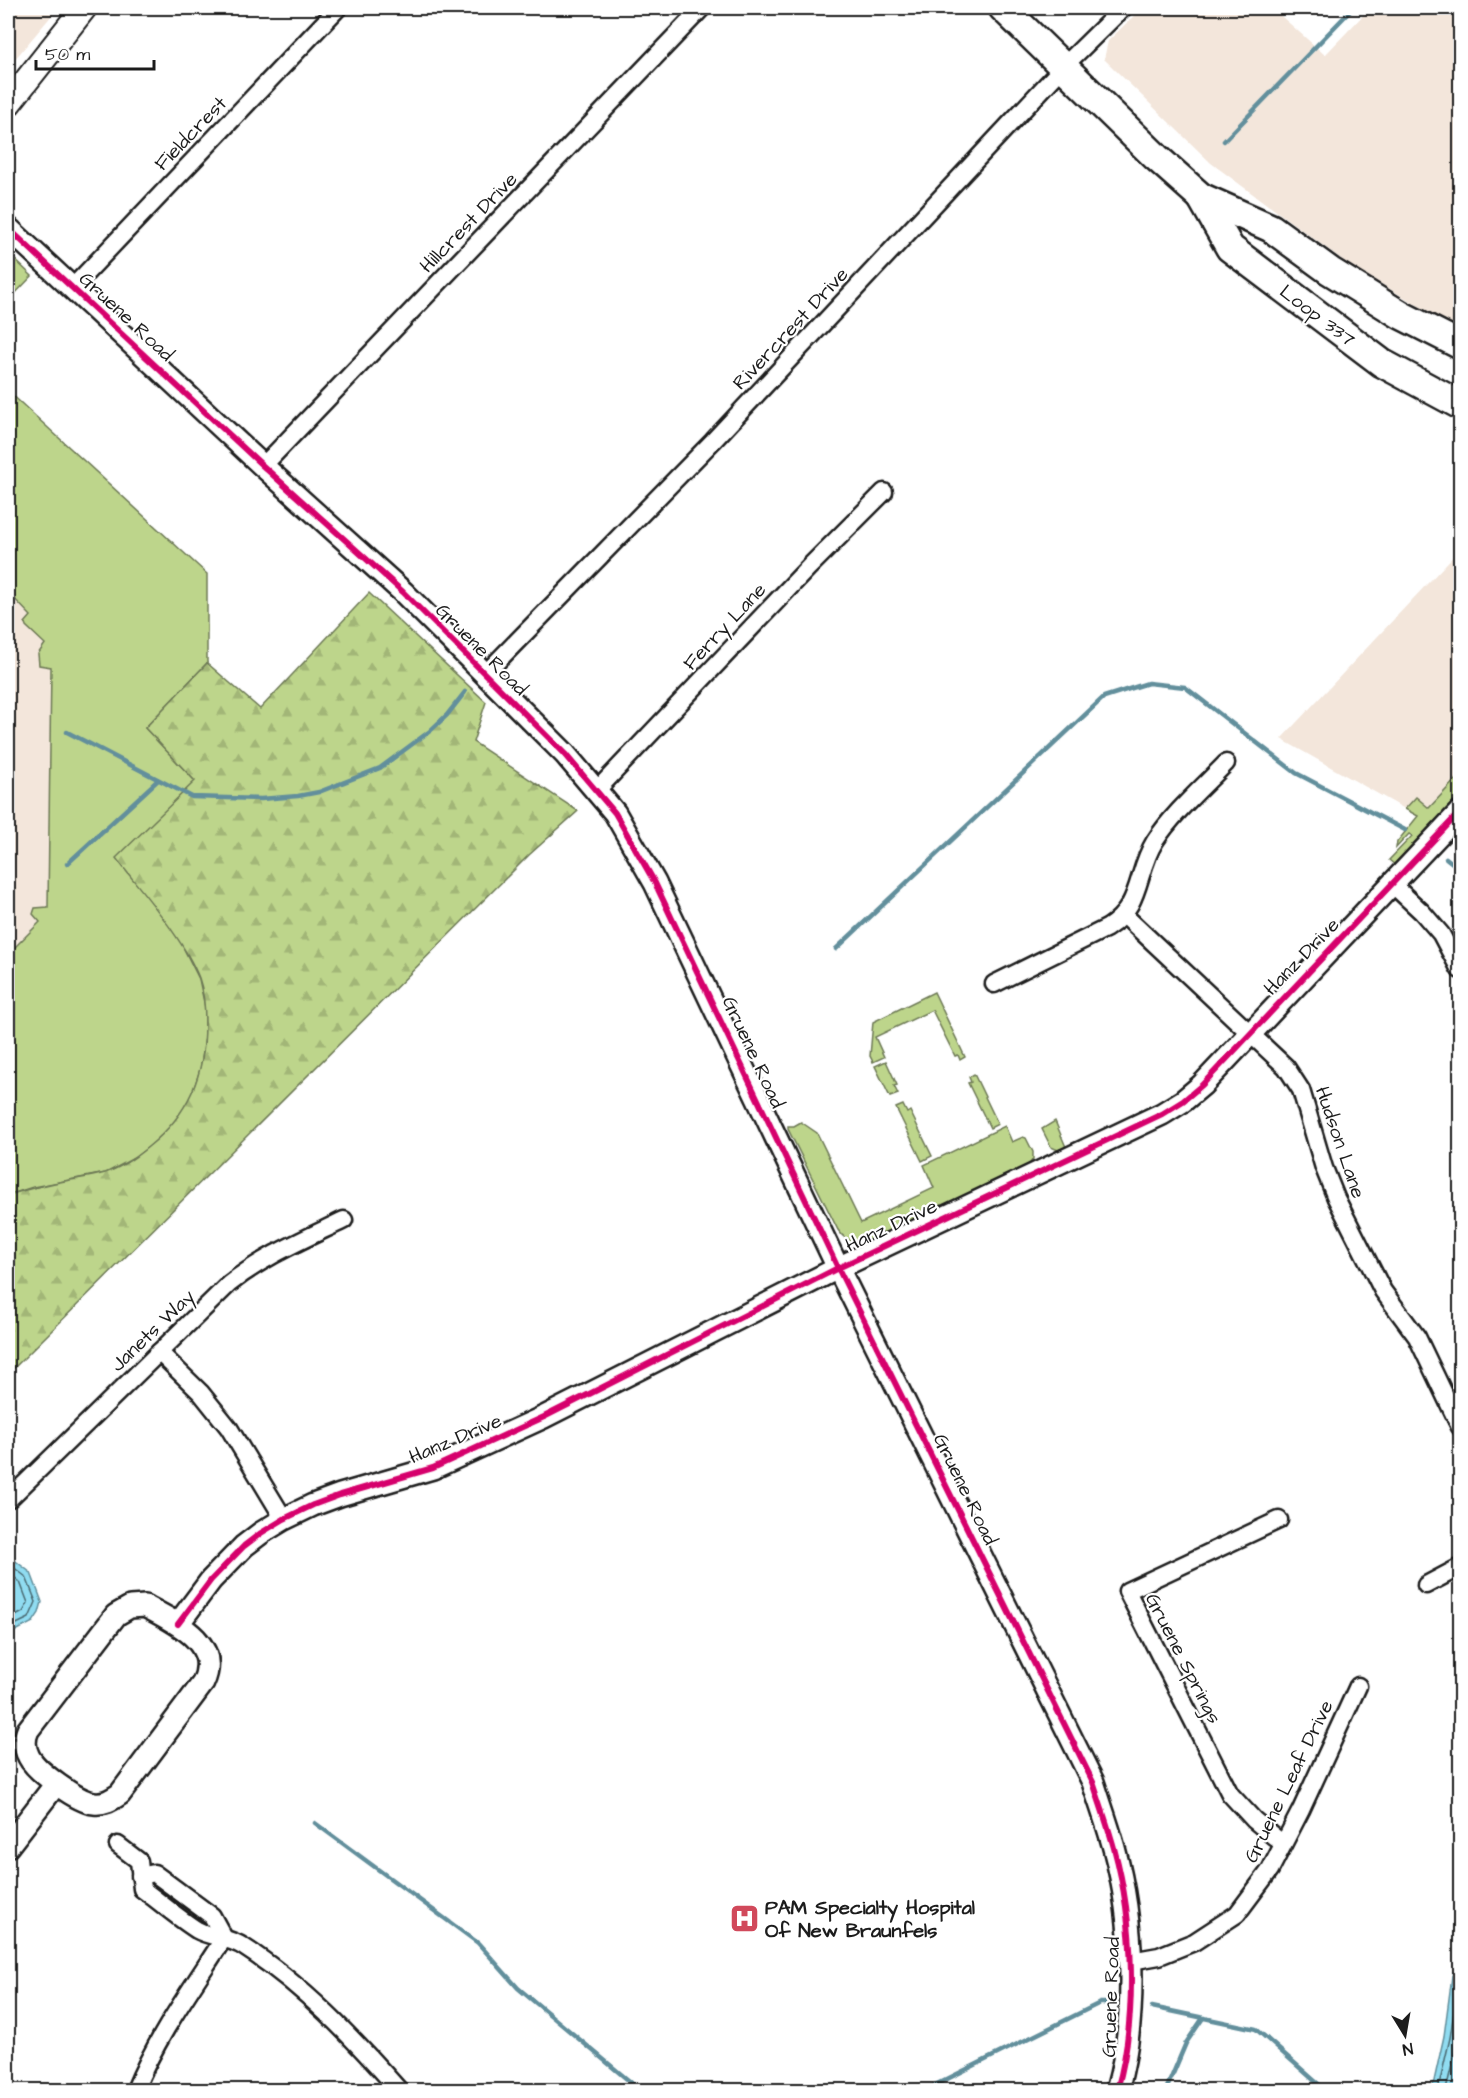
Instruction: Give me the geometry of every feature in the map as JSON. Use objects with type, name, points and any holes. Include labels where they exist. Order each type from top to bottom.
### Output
[{"type":"main road","points":[[8,104],[84,8]]},
{"type":"main road","name":"Loop 337","points":[[1003,8],[1156,157],[1201,197],[1271,228],[1330,271],[1401,315],[1461,345]]},
{"type":"main road","name":"Loop 337","points":[[1201,197],[1230,248],[1382,363],[1461,405]]},
{"type":"street","name":"Fieldcrest","points":[[72,288],[338,8]]},
{"type":"street","name":"Hillcrest Drive","points":[[263,466],[702,8]]},
{"type":"street","name":"Rivercrest Drive","points":[[484,675],[713,441],[1064,66],[1123,8]]},
{"type":"street","name":"Gruene Road","points":[[10,232],[403,592],[565,754],[615,813],[655,883],[838,1268],[1093,1782],[1115,1849],[1129,1929],[1131,1961],[1129,2030],[1124,2068],[1118,2091]]},
{"type":"street","name":"Ferry Lane","points":[[597,790],[809,567],[884,492]]},
{"type":"street","points":[[994,984],[1107,928],[1124,915],[1133,901],[1155,841],[1226,763]]},
{"type":"street","name":"Hanz Drive","points":[[178,1624],[211,1580],[243,1546],[284,1519],[340,1495],[433,1468],[544,1418],[838,1268],[1162,1114],[1183,1101],[1202,1084],[1461,812]]},
{"type":"street","points":[[1392,884],[1442,934],[1461,970]]},
{"type":"street","name":"Hudson Lane","points":[[1124,915],[1286,1066],[1297,1082],[1304,1096],[1324,1168],[1336,1198],[1383,1291],[1417,1337],[1461,1427]]},
{"type":"street","name":"Janets Way","points":[[10,1498],[229,1284],[248,1269],[344,1220]]},
{"type":"street","points":[[159,1352],[201,1393],[229,1428],[284,1519]]},
{"type":"street","name":"Gruene Springs","points":[[1279,1520],[1127,1591],[1230,1794],[1254,1820],[1283,1844]]},
{"type":"street","points":[[1426,1585],[1461,1567]]},
{"type":"street","points":[[145,1606],[178,1624],[192,1635],[207,1655],[209,1671],[203,1683],[120,1794],[106,1803],[88,1802],[56,1784],[29,1758],[25,1737],[116,1615],[130,1607],[145,1606]]},
{"type":"street","name":"Gruene Leaf Drive","points":[[1131,1961],[1159,1956],[1194,1942],[1237,1914],[1270,1870],[1358,1686]]},
{"type":"street","points":[[8,1846],[56,1784]]},
{"type":"street","points":[[118,1845],[139,1861],[140,1876],[154,1873],[212,1916],[224,1938],[242,1945],[266,1962],[326,2013],[364,2050],[399,2091]]},
{"type":"street","points":[[135,2091],[162,2035],[224,1938]]},
{"type":"shaded area","points":[[8,8],[58,8],[15,59],[8,52]]},
{"type":"shaded area","points":[[1142,8],[1272,8],[1325,55],[1370,8],[1460,8],[1460,330],[1352,267],[1211,163],[1104,59],[1108,41]]},
{"type":"shaded area","points":[[1460,549],[1460,796],[1433,825],[1281,739]]},
{"type":"shaded area","points":[[8,583],[51,627],[48,925],[8,965]]},
{"type":"green space","points":[[8,253],[32,276],[8,301]]},
{"type":"green space","points":[[8,391],[207,574],[207,663],[145,728],[195,781],[184,949],[199,979],[205,1007],[205,1036],[201,1067],[191,1097],[179,1118],[160,1138],[134,1158],[106,1173],[33,1187],[8,1195],[8,954],[40,922],[33,914],[35,908],[48,907],[51,667],[39,665],[38,654],[45,644],[26,626],[25,623],[31,616],[8,592]]},
{"type":"green space","points":[[369,593],[486,702],[473,742],[578,811],[529,855],[8,1374],[8,1195],[105,1173],[133,1158],[162,1134],[184,1107],[192,1092],[202,1060],[205,1012],[199,978],[173,932],[116,858],[195,781],[145,728],[207,663],[260,709]]},
{"type":"green space","points":[[1460,775],[1460,796],[1395,865],[1389,860],[1412,836],[1409,834],[1396,848],[1397,842],[1418,816],[1405,809],[1416,797],[1429,808]]},
{"type":"green space","points":[[934,992],[965,1057],[960,1060],[958,1055],[955,1056],[932,1010],[875,1037],[884,1057],[873,1062],[870,1056],[873,1022]]},
{"type":"green space","points":[[886,1061],[897,1085],[894,1086],[898,1094],[890,1097],[875,1066]]},
{"type":"green space","points":[[974,1074],[998,1124],[990,1128],[968,1083],[971,1082],[969,1077]]},
{"type":"green space","points":[[903,1105],[907,1113],[910,1111],[932,1156],[922,1161],[896,1108]]},
{"type":"green space","points":[[1055,1121],[1066,1147],[1058,1150],[1051,1147],[1042,1129]]},
{"type":"green space","points":[[801,1122],[817,1133],[861,1223],[934,1188],[924,1165],[1005,1126],[1012,1142],[1026,1138],[1033,1152],[1033,1159],[1028,1166],[877,1239],[856,1243],[846,1239],[838,1230],[788,1129],[788,1126]]},
{"type":"water","points":[[8,1555],[31,1573],[42,1602],[33,1622],[8,1635]]},
{"type":"water","points":[[1460,1957],[1460,2090],[1432,2090],[1444,2036],[1452,1976]]},
{"type":"waterway","points":[[1224,141],[1353,8]]},
{"type":"waterway","points":[[836,949],[1104,697],[1148,683],[1185,687],[1296,773],[1405,830]]},
{"type":"waterway","points":[[67,732],[192,797],[261,799],[298,796],[319,792],[380,768],[430,731],[447,715],[465,692]]},
{"type":"waterway","points":[[67,864],[158,780]]},
{"type":"waterway","points":[[1446,858],[1460,869]]},
{"type":"waterway","points":[[315,1823],[478,1943],[518,1988],[640,2090]]},
{"type":"waterway","points":[[925,2090],[1100,2003],[1110,2003]]},
{"type":"waterway","points":[[1152,2007],[1256,2029],[1325,2090]]},
{"type":"waterway","points":[[1166,2090],[1186,2043],[1203,2018]]},
{"type":"cycle path","points":[[8,228],[263,466],[403,592],[565,754],[615,813],[655,883],[838,1268],[1093,1782],[1121,1876],[1129,1937],[1131,2001],[1124,2062],[1117,2090]]},
{"type":"cycle path","points":[[178,1624],[211,1580],[244,1546],[284,1519],[340,1495],[433,1468],[544,1417],[838,1268],[1162,1114],[1183,1101],[1202,1085],[1460,812]]},
{"type":"place","name":"PAM Specialty Hospital Of New Braunfels","points":[[744,1919]]}]
